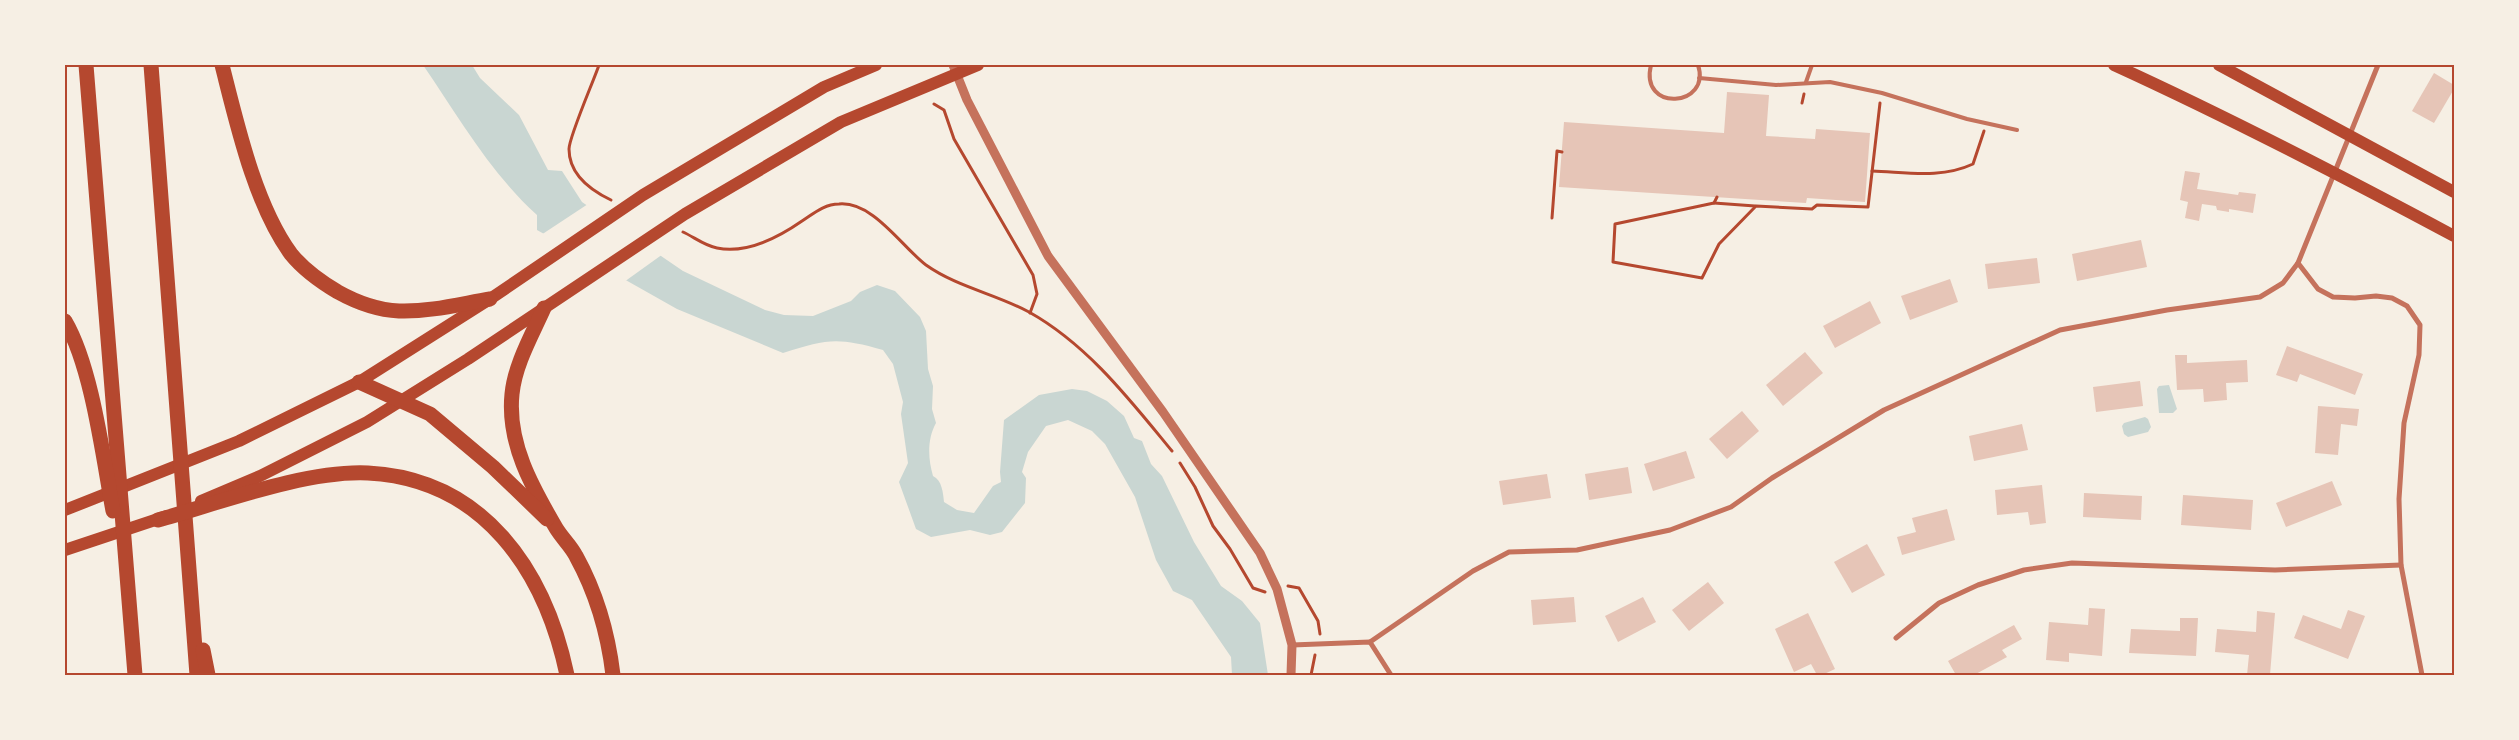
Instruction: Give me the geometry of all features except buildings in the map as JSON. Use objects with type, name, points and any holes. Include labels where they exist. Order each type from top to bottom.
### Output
[{"type":"highway","points":[[86,65],[135,675]]},
{"type":"highway","points":[[151,65],[197,675]]},
{"type":"highway","points":[[222,65],[257,183],[272,224],[292,255],[316,279],[349,298],[373,306],[399,311],[434,309],[490,299]]},
{"type":"highway","points":[[544,308],[521,359],[512,392],[511,415],[520,460],[557,529],[576,555],[598,603],[608,638],[613,675]]},
{"type":"highway","points":[[65,321],[83,370],[97,425],[130,602]]},
{"type":"highway","points":[[359,382],[404,400],[435,418],[493,468],[557,529]]},
{"type":"highway","points":[[158,520],[298,481],[333,475],[367,473],[403,477],[434,488],[473,508],[503,535],[528,568],[555,629],[567,675]]},
{"type":"highway","points":[[189,580],[208,675]]},
{"type":"main road","points":[[65,510],[239,441],[359,382],[490,299],[643,195],[824,86],[876,65]]},
{"type":"main road","points":[[65,550],[158,520],[260,476],[348,433],[404,400],[685,214],[841,122],[955,69],[978,65]]},
{"type":"main road","points":[[2114,65],[2196,102],[2334,171],[2454,236]]},
{"type":"main road","points":[[2219,65],[2454,192]]},
{"type":"street","points":[[1292,645],[1370,642],[1466,575],[1509,552],[1577,550],[1679,526],[1731,507],[1772,478],[1884,410],[2060,330],[2167,310],[2260,297],[2283,284],[2298,263],[2348,135],[2378,65]]},
{"type":"street","points":[[955,69],[967,100],[1048,256],[1163,412],[1260,553],[1277,590],[1292,645],[1291,675]]},
{"type":"street","points":[[2298,263],[2318,289],[2333,297],[2355,298],[2376,296],[2392,298],[2407,306],[2420,325],[2419,355],[2408,396],[2400,457],[2399,499],[2401,565],[2422,675]]},
{"type":"street","points":[[1896,638],[1939,604],[1978,585],[2024,570],[2072,563],[2275,570],[2401,565]]},
{"type":"street","points":[[1370,642],[1391,675]]},
{"type":"lane","points":[[1651,65],[1650,82],[1653,88],[1665,98],[1680,99],[1687,97],[1697,86],[1700,78],[1698,65]]},
{"type":"lane","points":[[1806,82],[1812,65]]},
{"type":"lane","points":[[1700,78],[1776,85],[1830,82],[1882,92],[1986,123],[2017,130]]},
{"type":"path","points":[[599,65],[569,148],[573,168],[579,178],[598,194],[615,201]]},
{"type":"path","points":[[934,104],[944,110],[954,139],[1033,275],[1037,294],[1030,313]]},
{"type":"path","points":[[1756,206],[1720,244],[1702,278],[1613,262],[1615,224],[1714,204],[1756,206],[1812,209],[1817,205],[1868,207],[1879,107]]},
{"type":"path","points":[[1872,171],[1945,174],[1958,171],[1973,164],[1986,123]]},
{"type":"path","points":[[1552,218],[1557,151],[1562,152]]},
{"type":"path","points":[[1714,204],[1717,197]]},
{"type":"path","points":[[681,231],[717,248],[742,247],[772,238],[828,205],[846,204],[860,209],[882,224],[924,264],[936,272],[1030,313],[1088,356],[1131,400],[1175,454]]},
{"type":"path","points":[[1179,462],[1195,486],[1213,526],[1230,549],[1253,588],[1267,592]]},
{"type":"path","points":[[1285,586],[1299,588],[1321,630]]},
{"type":"path","points":[[1311,675],[1313,663]]},
{"type":"shaded area","points":[[423,65],[472,65],[480,78],[519,115],[548,170],[562,171],[582,202],[683,271],[765,310],[784,315],[813,316],[851,301],[860,292],[877,285],[895,291],[920,317],[926,331],[928,369],[933,386],[932,409],[936,423],[930,442],[930,463],[933,476],[938,480],[941,487],[944,502],[957,510],[974,513],[993,486],[1001,482],[1004,420],[1039,395],[1072,389],[1087,391],[1107,401],[1124,416],[1134,438],[1142,441],[1151,464],[1162,476],[1194,542],[1221,586],[1242,601],[1260,623],[1268,675],[1232,675],[1231,657],[1192,600],[1173,591],[1156,560],[1135,497],[1105,444],[1092,431],[1068,420],[1046,426],[1028,452],[1022,472],[1026,478],[1025,503],[1002,532],[990,535],[970,530],[931,537],[916,529],[899,482],[908,463],[901,414],[903,402],[893,364],[883,350],[854,343],[832,341],[783,353],[677,309],[537,230],[537,215],[520,199],[490,163]]},
{"type":"shaded area","points":[[2169,385],[2177,409],[2173,413],[2159,413],[2157,389],[2159,386]]},
{"type":"shaded area","points":[[2145,417],[2148,419],[2151,427],[2148,432],[2128,437],[2124,434],[2122,426],[2124,423]]},
{"type":"pier","points":[[588,204],[663,254],[624,282],[541,235]]}]
